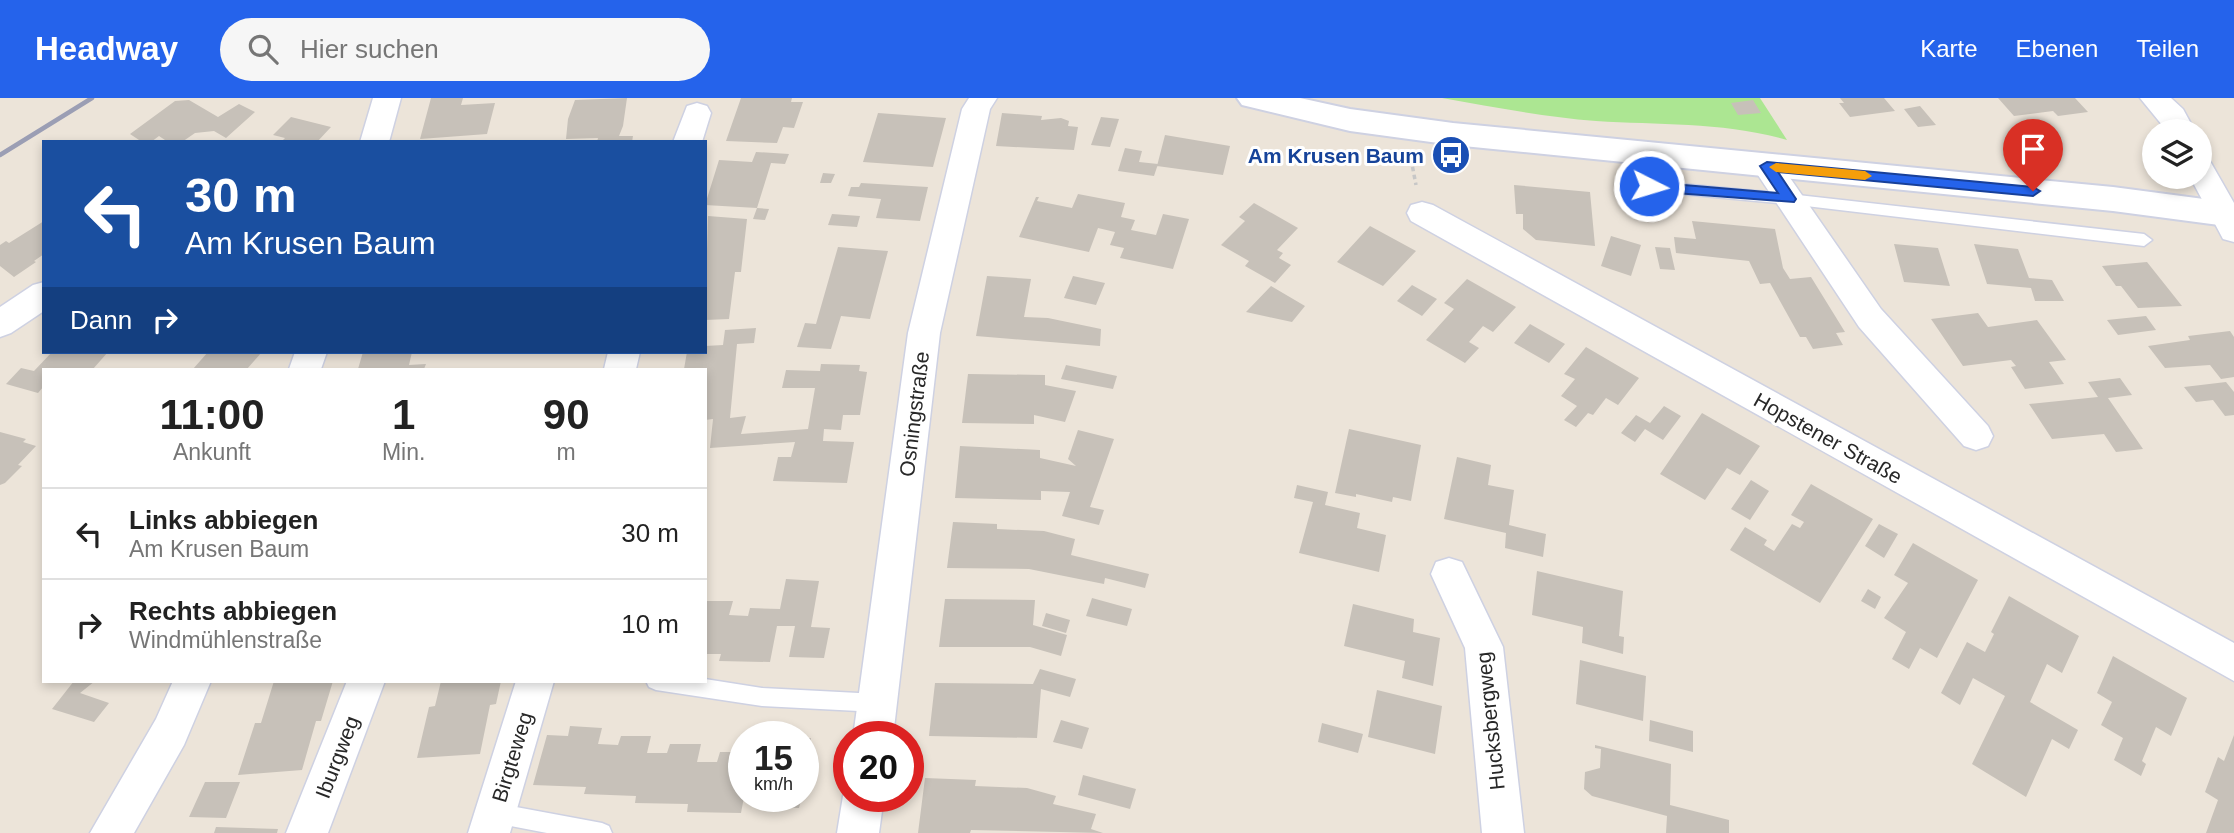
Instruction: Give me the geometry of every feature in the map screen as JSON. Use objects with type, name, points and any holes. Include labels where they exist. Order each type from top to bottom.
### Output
[{"type":"street","points":[[375,140],[387,98]]},
{"type":"street","name":"Osningstraße","points":[[875,721],[924,333],[976,109],[982,98]]},
{"type":"street","points":[[1253,98],[1350,120],[1405,128],[2113,199],[2230,220]]},
{"type":"street","points":[[2154,98],[2175,119]]},
{"type":"street","points":[[688,140],[697,113]]},
{"type":"street","points":[[1767,166],[1870,318],[1976,436]]},
{"type":"street","points":[[2212,189],[2230,220]]},
{"type":"street","name":"Hopstener Straße","points":[[1422,213],[2234,663]]},
{"type":"street","points":[[0,324],[42,295]]},
{"type":"street","name":"Hucksbergweg","points":[[1449,574],[1484,647],[1503,833]]},
{"type":"street","points":[[111,833],[170,732],[191,683]]},
{"type":"street","name":"Iburgweg","points":[[307,833],[365,683]]},
{"type":"street","name":"Birgteweg","points":[[492,823],[534,683]]},
{"type":"street","points":[[858,833],[861,812]]},
{"type":"lane","points":[[1649,186],[1789,199],[2144,240]]},
{"type":"lane","points":[[669,683],[762,697],[878,703]]},
{"type":"lane","points":[[492,823],[602,833]]},
{"type":"path","points":[[1405,128],[1422,213]]},
{"type":"green space","points":[[1442,98],[1760,98],[1787,140],[1716,127],[1557,117]]},
{"type":"building","points":[[431,98],[463,98],[461,105],[495,103],[487,134],[420,139]]},
{"type":"building","points":[[627,98],[619,136],[633,136],[632,140],[566,139],[568,119],[575,100]]},
{"type":"building","points":[[741,98],[792,98],[791,102],[803,102],[794,128],[783,127],[777,143],[726,141]]},
{"type":"building","points":[[1840,98],[1884,98],[1895,111],[1850,117],[1839,103],[1844,103]]},
{"type":"building","points":[[1998,98],[2075,98],[2088,112],[2058,116],[2053,111],[2014,116]]},
{"type":"building","points":[[189,100],[218,117],[239,104],[255,112],[226,138],[214,131],[195,133],[185,140],[165,140],[159,136],[154,140],[139,140],[130,134],[175,101]]},
{"type":"building","points":[[1753,100],[1761,113],[1738,115],[1731,103]]},
{"type":"building","points":[[1920,106],[1936,125],[1918,127],[1904,109]]},
{"type":"building","points":[[878,113],[946,118],[933,167],[863,162]]},
{"type":"building","points":[[1002,113],[1042,116],[1041,120],[1061,118],[1069,121],[1068,126],[1078,127],[1074,150],[996,146]]},
{"type":"building","points":[[291,117],[331,127],[319,140],[283,140],[285,138],[273,135]]},
{"type":"building","points":[[1101,117],[1119,119],[1110,147],[1091,145]]},
{"type":"building","points":[[1165,135],[1230,146],[1223,175],[1157,166]]},
{"type":"building","points":[[1125,148],[1142,151],[1139,162],[1158,164],[1154,176],[1118,171]]},
{"type":"building","points":[[756,152],[789,154],[785,164],[771,163],[757,208],[707,205],[719,160],[752,162]]},
{"type":"building","points":[[823,173],[835,174],[831,183],[820,183]]},
{"type":"building","points":[[861,183],[928,187],[920,221],[876,218],[881,199],[848,196],[851,187],[859,187]]},
{"type":"building","points":[[1514,185],[1590,192],[1595,246],[1536,240],[1523,229],[1523,214],[1516,214]]},
{"type":"building","points":[[1078,194],[1125,203],[1121,217],[1135,220],[1131,230],[1156,235],[1163,214],[1189,219],[1173,269],[1120,258],[1124,248],[1110,245],[1115,232],[1098,228],[1089,252],[1019,237],[1036,197],[1039,197],[1037,201],[1072,208]]},
{"type":"building","points":[[1254,203],[1298,228],[1277,250],[1283,253],[1279,258],[1291,265],[1275,283],[1245,266],[1249,261],[1221,245],[1245,221],[1239,217]]},
{"type":"building","points":[[757,208],[769,209],[765,220],[753,219]]},
{"type":"building","points":[[832,214],[860,216],[857,227],[828,225]]},
{"type":"building","points":[[708,216],[747,219],[741,272],[735,272],[729,319],[707,320]]},
{"type":"building","points":[[1692,221],[1775,229],[1783,268],[1790,279],[1811,277],[1845,332],[1836,333],[1843,345],[1813,349],[1806,337],[1800,337],[1770,283],[1760,284],[1749,261],[1676,253],[1674,237],[1696,239]]},
{"type":"building","points":[[42,222],[42,255],[14,277],[0,266],[0,245],[6,241],[9,243]]},
{"type":"building","points":[[1370,226],[1416,251],[1383,286],[1337,262]]},
{"type":"building","points":[[1611,236],[1641,245],[1631,276],[1601,266]]},
{"type":"building","points":[[1894,244],[1938,248],[1950,286],[1904,282]]},
{"type":"building","points":[[1974,244],[2018,249],[2029,278],[2052,280],[2064,301],[2035,301],[2031,288],[1987,284]]},
{"type":"building","points":[[838,247],[888,251],[870,319],[841,316],[831,349],[797,347],[805,323],[816,324]]},
{"type":"building","points":[[1655,247],[1670,248],[1675,270],[1660,269]]},
{"type":"building","points":[[2147,262],[2182,306],[2138,308],[2121,286],[2116,286],[2102,266]]},
{"type":"building","points":[[987,276],[1031,279],[1024,317],[1048,318],[1101,329],[1100,346],[976,336]]},
{"type":"building","points":[[1073,276],[1105,283],[1096,305],[1064,298]]},
{"type":"building","points":[[1467,279],[1516,307],[1493,332],[1483,326],[1469,342],[1479,348],[1465,363],[1426,340],[1454,309],[1444,303]]},
{"type":"building","points":[[1412,285],[1437,299],[1422,316],[1397,301]]},
{"type":"building","points":[[1271,286],[1305,306],[1292,322],[1246,312]]},
{"type":"building","points":[[1978,313],[1988,327],[2037,320],[2066,360],[2049,362],[2064,384],[2025,389],[2011,367],[2016,366],[2011,360],[1963,366],[1931,319]]},
{"type":"building","points":[[2146,316],[2156,330],[2118,335],[2107,320]]},
{"type":"building","points":[[1530,324],[1565,344],[1549,363],[1514,343]]},
{"type":"building","points":[[756,328],[754,343],[737,344],[730,418],[746,416],[741,434],[808,429],[815,388],[782,388],[786,370],[820,371],[821,364],[860,365],[859,371],[867,372],[860,415],[843,415],[841,430],[824,429],[823,441],[854,442],[847,483],[773,481],[778,457],[791,457],[795,442],[710,448],[713,419],[707,420],[707,368],[684,368],[687,354],[707,354],[707,346],[723,345],[725,330]]},
{"type":"building","points":[[2230,331],[2234,337],[2234,377],[2221,379],[2210,365],[2165,368],[2148,346],[2190,340],[2188,336]]},
{"type":"building","points":[[1586,347],[1639,378],[1618,405],[1606,398],[1593,415],[1588,413],[1576,427],[1564,420],[1577,406],[1561,396],[1575,379],[1564,374]]},
{"type":"building","points":[[50,354],[106,354],[94,368],[42,368],[42,388],[38,393],[6,384],[21,368],[34,371]]},
{"type":"building","points":[[206,354],[260,354],[248,368],[194,368]]},
{"type":"building","points":[[362,354],[412,354],[409,365],[426,364],[424,368],[358,368]]},
{"type":"building","points":[[1066,365],[1117,376],[1113,389],[1061,379]]},
{"type":"building","points":[[968,374],[1045,375],[1045,385],[1076,391],[1065,422],[1034,415],[1034,424],[962,423]]},
{"type":"building","points":[[2120,378],[2132,395],[2108,398],[2143,449],[2116,452],[2104,434],[2052,439],[2029,404],[2098,397],[2088,382]]},
{"type":"building","points":[[2226,382],[2234,392],[2234,415],[2225,416],[2213,400],[2196,402],[2184,387]]},
{"type":"building","points":[[1664,406],[1681,416],[1663,440],[1645,429],[1635,442],[1621,433],[1636,415],[1650,423]]},
{"type":"building","points":[[1702,413],[1760,446],[1740,475],[1727,468],[1705,500],[1660,474]]},
{"type":"building","points":[[1349,429],[1421,445],[1411,501],[1393,497],[1392,502],[1356,494],[1356,497],[1335,493]]},
{"type":"building","points":[[1078,430],[1114,439],[1090,507],[1104,510],[1099,525],[1062,516],[1070,492],[1041,491],[1041,500],[955,498],[960,446],[1040,450],[1040,458],[1076,466],[1068,459]]},
{"type":"building","points":[[0,432],[26,439],[23,442],[36,446],[18,465],[22,466],[0,485]]},
{"type":"building","points":[[1457,457],[1491,465],[1488,485],[1514,490],[1509,525],[1546,534],[1543,557],[1505,548],[1506,533],[1444,519]]},
{"type":"building","points":[[1751,480],[1769,491],[1750,520],[1731,509]]},
{"type":"building","points":[[1811,484],[1873,519],[1820,603],[1730,550],[1745,527],[1767,540],[1764,545],[1774,551],[1792,524],[1800,528],[1804,522],[1791,515]]},
{"type":"building","points":[[1297,485],[1328,492],[1325,505],[1360,513],[1357,528],[1386,535],[1379,572],[1299,553],[1313,502],[1294,498]]},
{"type":"building","points":[[953,522],[997,524],[997,529],[1044,531],[1075,539],[1071,555],[1149,574],[1145,588],[1105,578],[1104,584],[1029,569],[947,568]]},
{"type":"building","points":[[1879,524],[1898,534],[1884,558],[1865,546]]},
{"type":"building","points":[[1913,543],[1978,580],[1937,658],[1920,648],[1909,669],[1892,659],[1906,632],[1884,618],[1908,583],[1894,575]]},
{"type":"building","points":[[1537,571],[1623,591],[1619,636],[1624,637],[1623,654],[1582,643],[1583,627],[1532,615]]},
{"type":"building","points":[[786,579],[819,581],[811,627],[830,628],[824,658],[789,657],[795,626],[777,626],[770,662],[719,661],[721,654],[707,654],[707,601],[733,601],[729,615],[748,616],[750,608],[780,609]]},
{"type":"building","points":[[1868,589],[1881,597],[1875,609],[1861,601]]},
{"type":"building","points":[[2009,596],[2079,636],[2062,673],[2047,664],[2030,702],[2078,730],[2069,749],[2052,739],[2026,797],[1972,764],[2005,696],[1973,678],[1960,705],[1941,693],[1967,642],[1985,652],[1994,634],[1991,632]]},
{"type":"building","points":[[1092,598],[1132,609],[1127,626],[1086,616]]},
{"type":"building","points":[[945,599],[1035,600],[1033,625],[1067,635],[1061,656],[1030,647],[939,647]]},
{"type":"building","points":[[1353,604],[1414,619],[1413,632],[1440,638],[1433,686],[1402,678],[1405,661],[1344,646]]},
{"type":"building","points":[[1046,613],[1070,620],[1066,633],[1042,626]]},
{"type":"building","points":[[2113,656],[2187,698],[2171,736],[2156,727],[2142,761],[2146,764],[2141,776],[2114,760],[2123,738],[2101,725],[2112,702],[2097,693]]},
{"type":"building","points":[[1580,660],[1646,676],[1643,721],[1576,704]]},
{"type":"building","points":[[1040,669],[1076,679],[1070,697],[1041,689],[1037,738],[929,736],[935,683],[1033,684]]},
{"type":"building","points":[[72,683],[92,683],[80,693],[109,703],[94,722],[52,709]]},
{"type":"building","points":[[273,683],[332,683],[321,721],[316,721],[302,770],[238,775],[255,723],[261,723]]},
{"type":"building","points":[[441,683],[501,683],[496,704],[490,705],[480,754],[417,758],[429,707],[435,706]]},
{"type":"building","points":[[1377,690],[1442,706],[1435,754],[1368,737]]},
{"type":"building","points":[[1061,720],[1089,728],[1082,749],[1053,742]]},
{"type":"building","points":[[1650,720],[1693,731],[1693,752],[1649,741]]},
{"type":"building","points":[[1322,723],[1363,734],[1358,753],[1318,742]]},
{"type":"building","points":[[570,726],[602,728],[598,744],[618,745],[621,736],[651,736],[647,753],[667,753],[670,744],[701,744],[697,762],[717,762],[720,752],[728,752],[728,812],[741,813],[687,812],[688,804],[635,803],[636,796],[584,794],[586,787],[533,785],[547,735],[568,736]]},
{"type":"building","points":[[2234,735],[2234,833],[2206,833],[2218,800],[2205,792],[2218,757],[2224,761]]},
{"type":"building","points":[[1595,745],[1671,764],[1670,805],[1729,820],[1729,833],[1666,833],[1667,816],[1592,796],[1584,789],[1585,772],[1600,768],[1601,749],[1595,748]]},
{"type":"building","points":[[1083,775],[1136,789],[1130,809],[1078,795]]},
{"type":"building","points":[[925,778],[976,780],[975,786],[1027,788],[1056,796],[1053,804],[1096,814],[1091,829],[1103,833],[971,830],[970,833],[918,833],[921,812],[924,812]]},
{"type":"building","points":[[205,782],[240,782],[226,818],[189,817]]},
{"type":"building","points":[[216,827],[278,829],[277,833],[214,833]]},
{"type":"railway","points":[[0,155],[92,98]]},
{"type":"slow traffic","points":[[1776,167],[1865,176]]},
{"type":"place","name":"Am Krusen Baum","points":[[1451,155]]},
{"type":"route","points":[[1649,186],[1789,199],[1767,166],[2033,191]]}]
